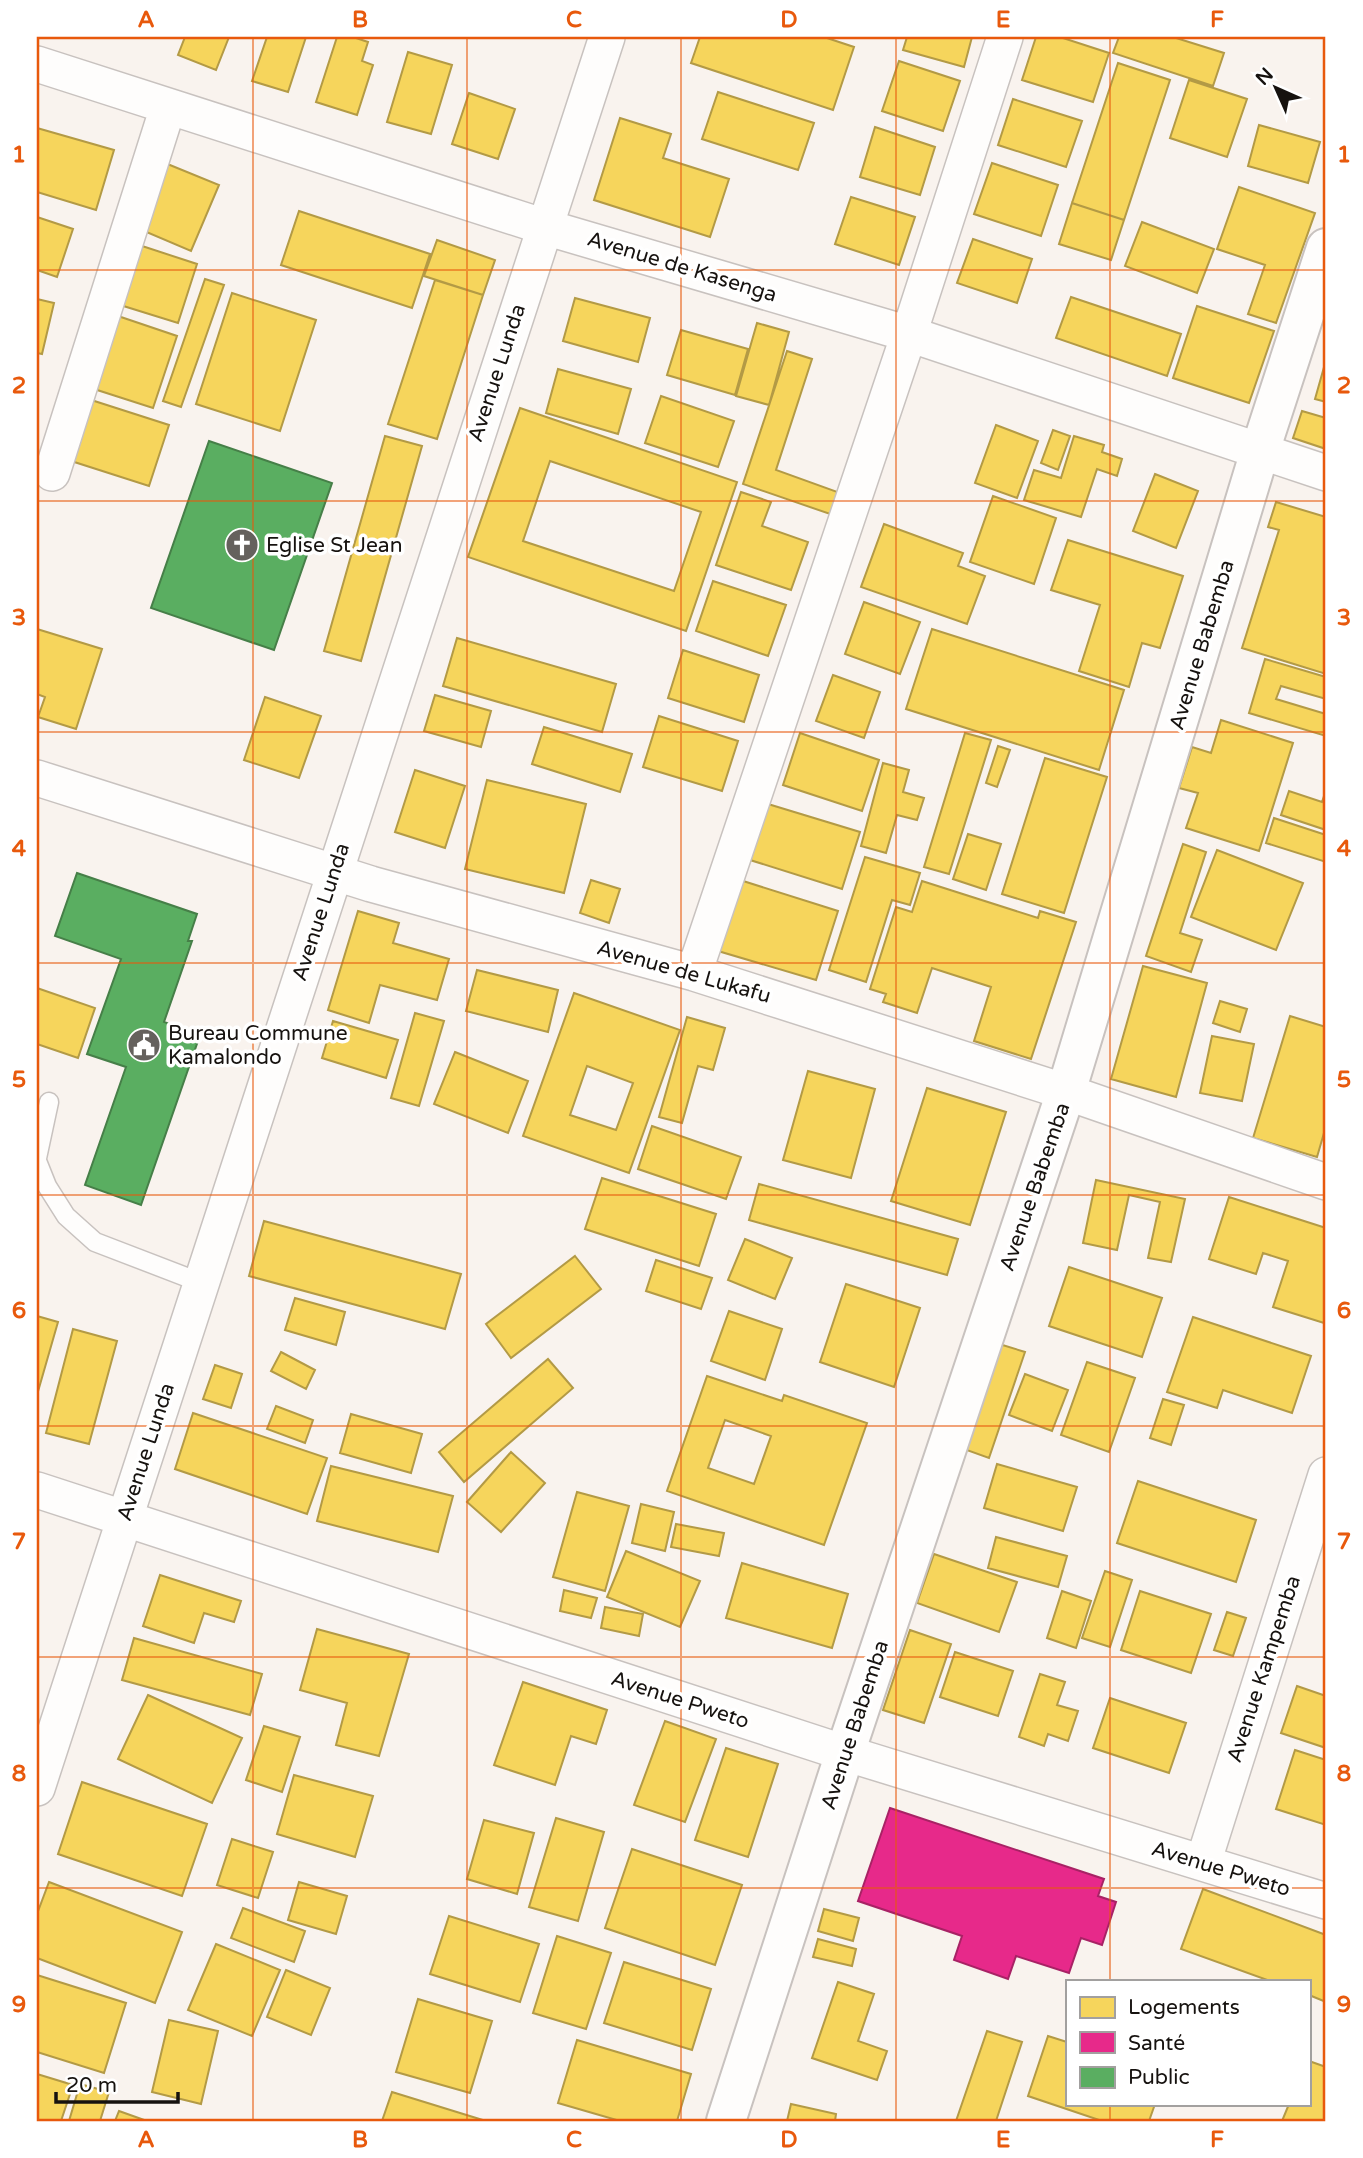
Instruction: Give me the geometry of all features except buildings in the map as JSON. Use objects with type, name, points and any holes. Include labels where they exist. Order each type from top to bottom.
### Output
[{"type":"street","name":"Avenue Lunda","points":[[37,1788],[124,1520],[207,1285],[333,873],[607,37]]},
{"type":"street","points":[[694,973],[909,334],[1005,37]]},
{"type":"street","name":"Avenue de Kasenga","points":[[37,65],[545,227],[909,334],[1326,473]]},
{"type":"street","points":[[52,473],[169,107]]},
{"type":"street","name":"Avenue Babemba","points":[[726,2121],[845,1753],[1066,1092],[1260,451],[1326,248]]},
{"type":"street","name":"Avenue de Lukafu","points":[[37,778],[333,873],[694,973],[1066,1092],[1326,1182]]},
{"type":"street","name":"Avenue Kampemba","points":[[1203,1863],[1326,1475]]},
{"type":"street","name":"Avenue Pweto","points":[[37,1490],[845,1753],[1326,1901]]},
{"type":"lane","points":[[49,1102],[37,1160],[47,1186],[66,1216],[95,1242],[207,1285]]},
{"type":"place","name":"Eglise St Jean","points":[[242,545]]},
{"type":"place","name":"Bureau Commune Kamalondo","points":[[144,1045]]}]
